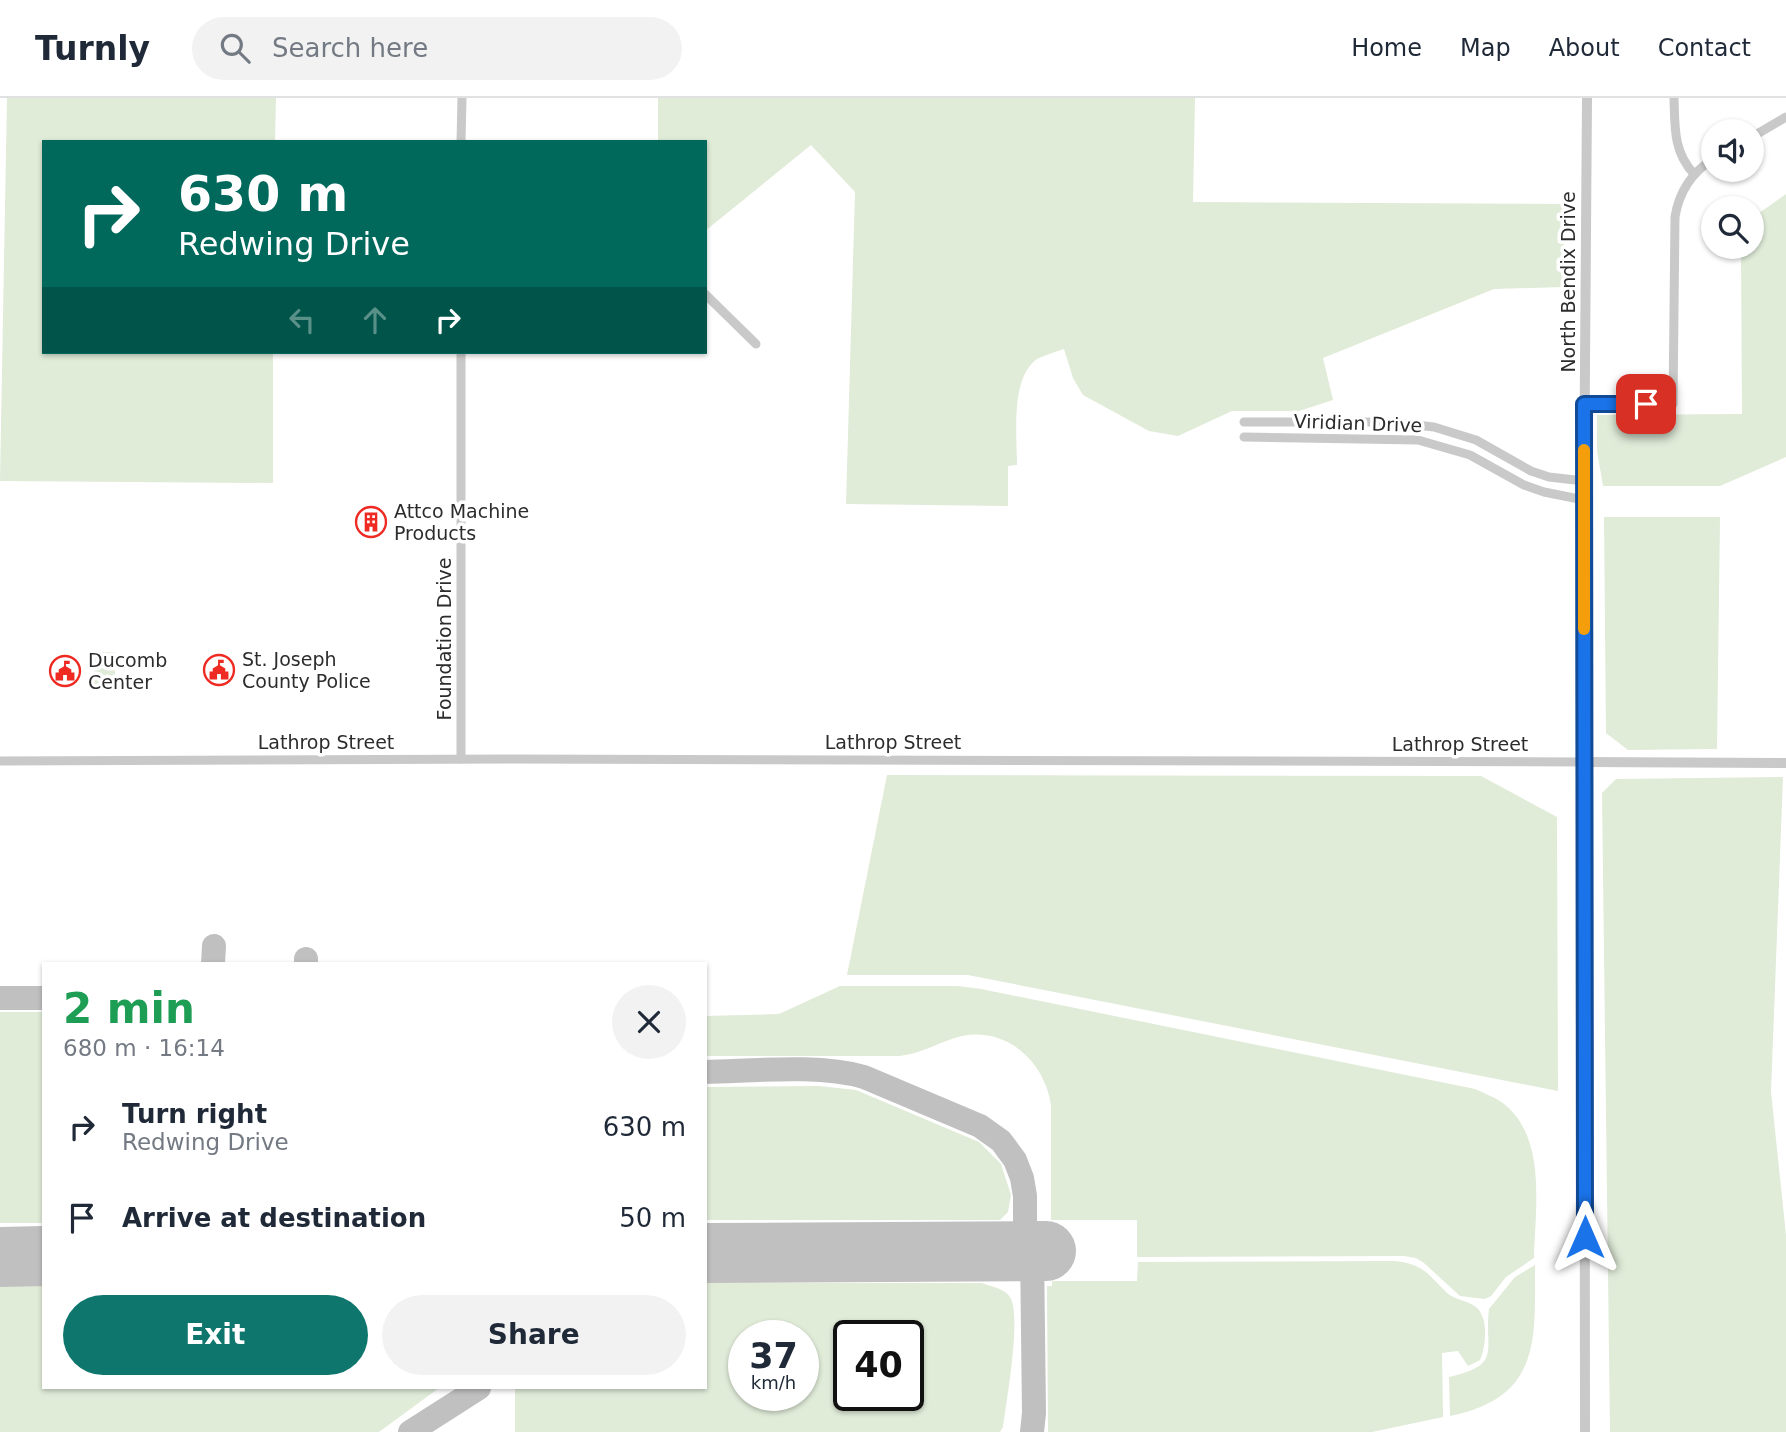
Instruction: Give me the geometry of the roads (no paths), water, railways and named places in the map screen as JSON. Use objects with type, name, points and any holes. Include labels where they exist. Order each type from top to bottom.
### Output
[{"type":"street","points":[[461,98],[461,140]]},
{"type":"street","name":"North Bendix Drive","points":[[1585,1432],[1584,404],[1587,98]]},
{"type":"street","points":[[1674,98],[1676,145],[1694,174]]},
{"type":"street","points":[[1764,129],[1786,117]]},
{"type":"street","points":[[1584,404],[1673,404],[1675,218],[1681,194],[1694,174],[1701,168]]},
{"type":"street","points":[[707,296],[755,344]]},
{"type":"street","name":"Foundation Drive","points":[[461,354],[461,759]]},
{"type":"street","name":"Viridian Drive","points":[[1244,422],[1388,422],[1434,427],[1476,440],[1531,471],[1549,477],[1584,481]]},
{"type":"street","name":"Viridian Drive","points":[[1244,437],[1418,440],[1470,455],[1524,485],[1584,500]]},
{"type":"street","name":"Lathrop Street","points":[[0,761],[461,759],[1786,763]]},
{"type":"place","name":"Attco Machine Products","points":[[371,522]]},
{"type":"place","name":"St. Joseph County Police","points":[[219,670]]},
{"type":"place","name":"Ducomb Center","points":[[65,671]]}]
